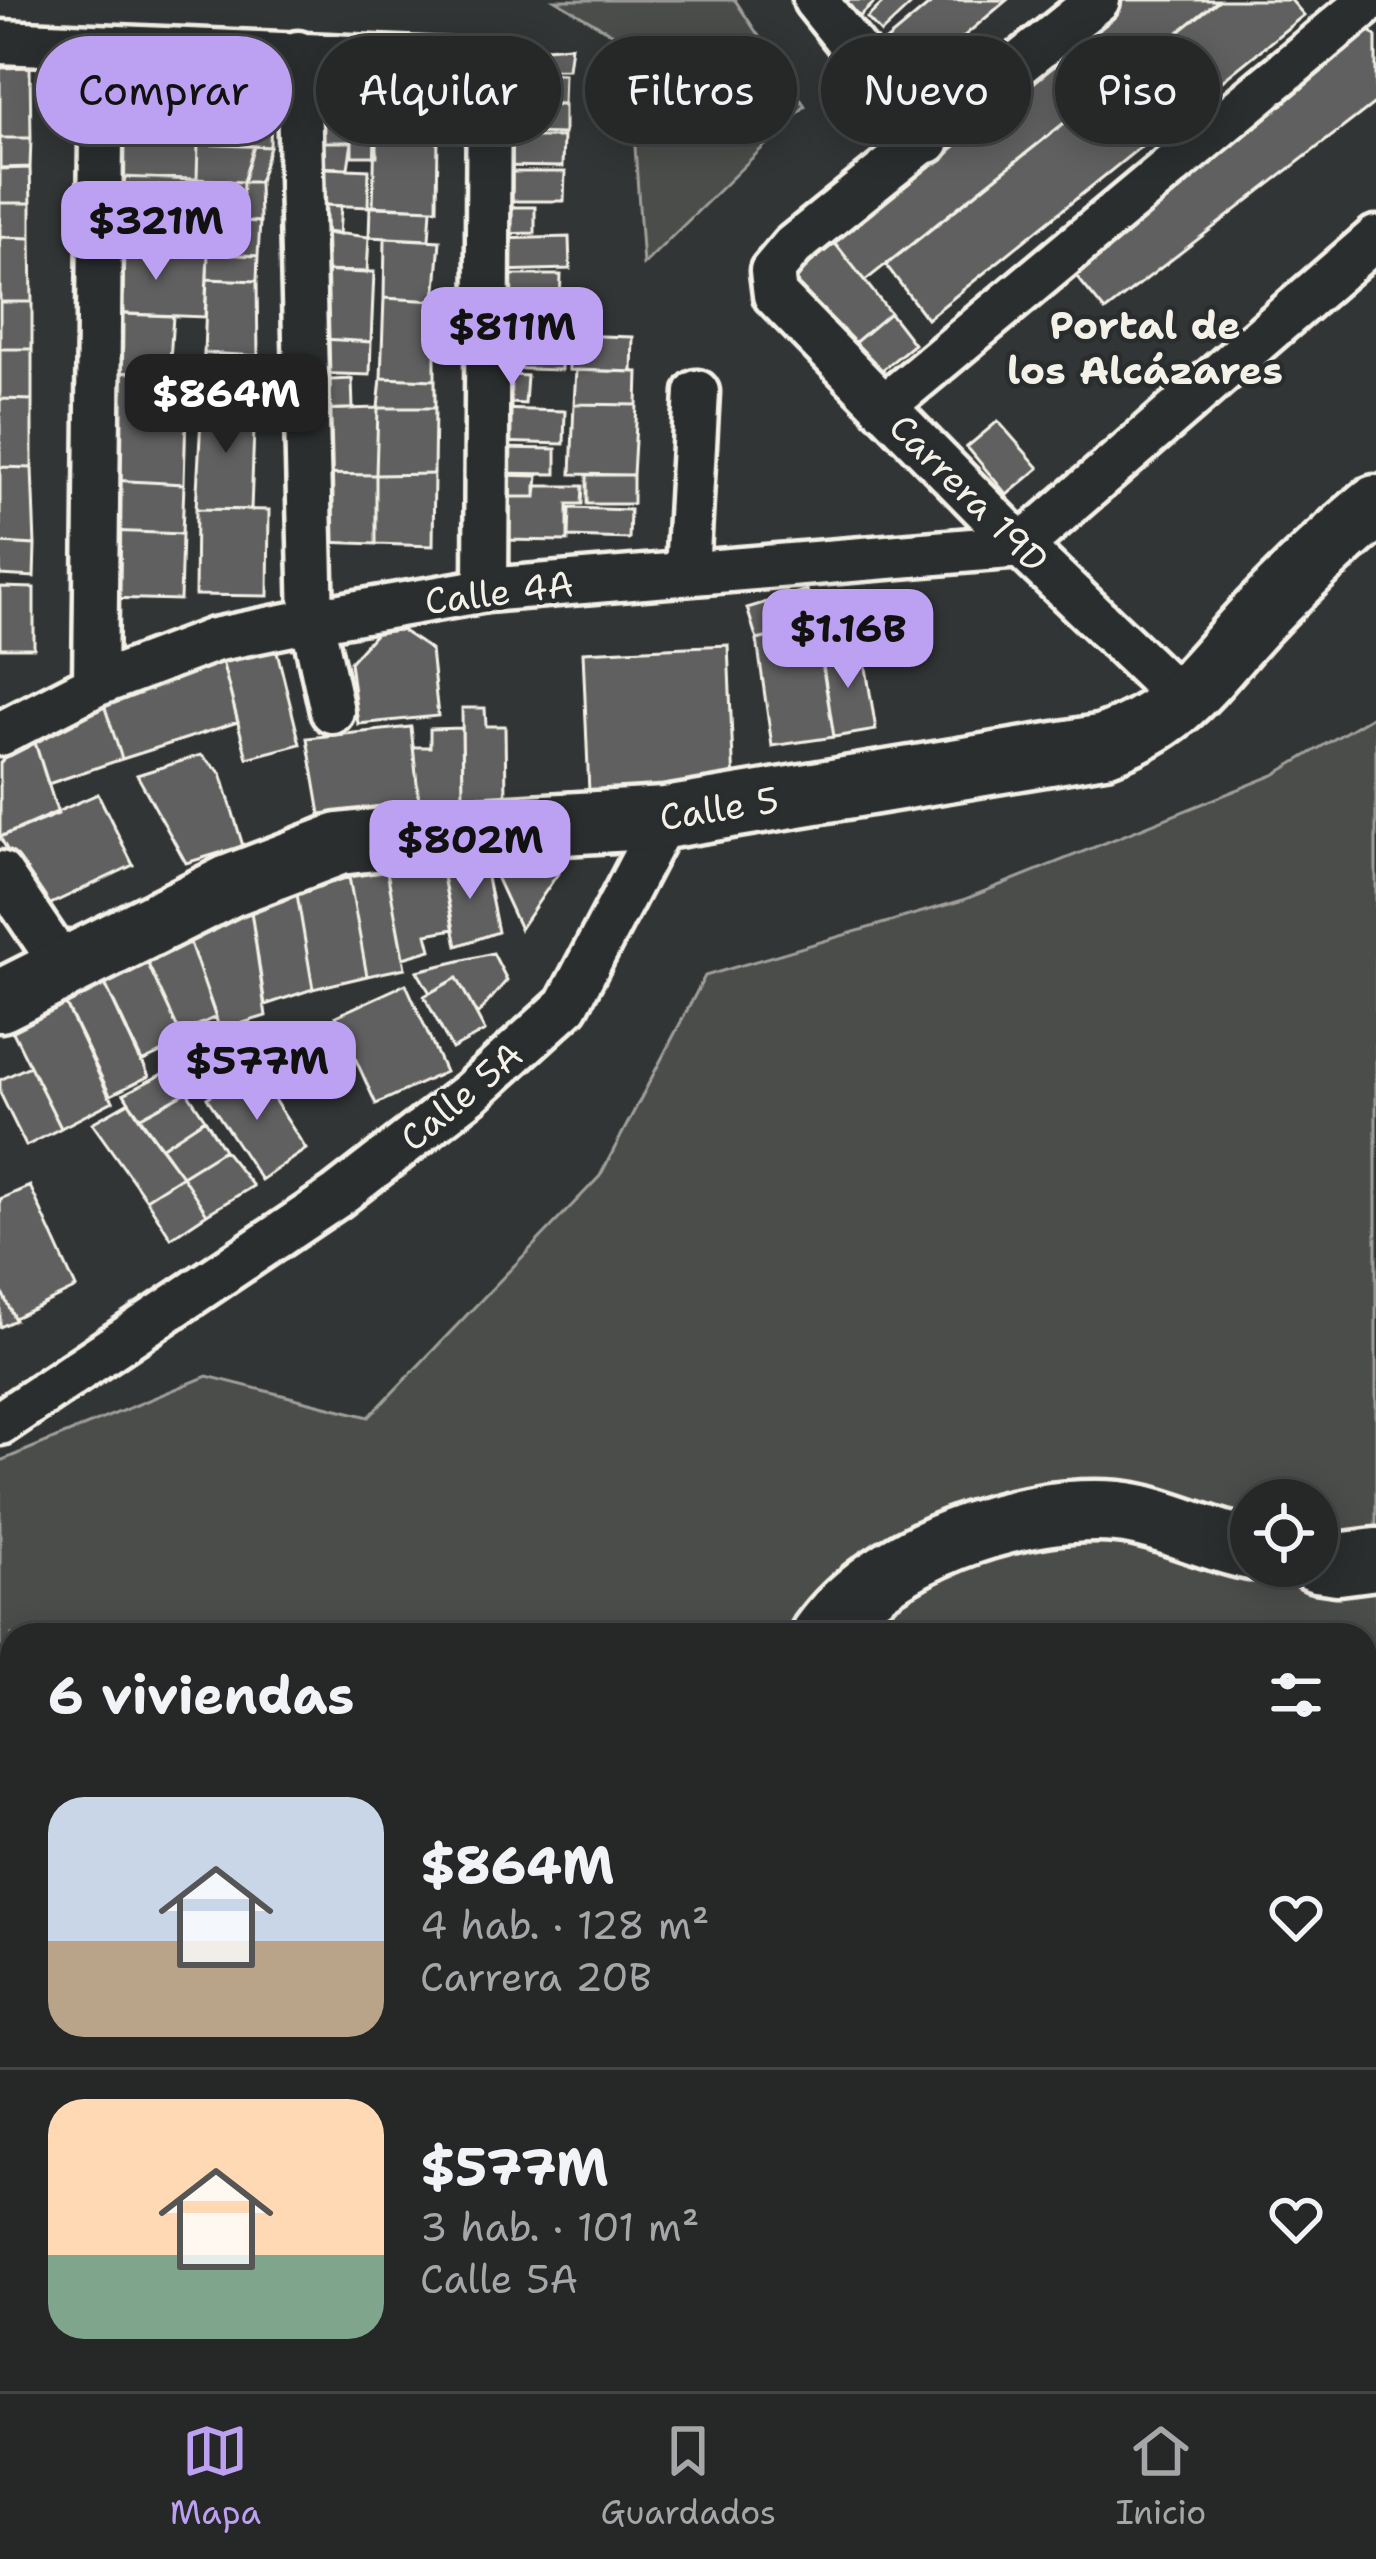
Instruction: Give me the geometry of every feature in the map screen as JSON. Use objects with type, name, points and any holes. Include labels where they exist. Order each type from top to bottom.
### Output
[{"type":"street","points":[[815,0],[844,36]]},
{"type":"street","points":[[1031,56],[1098,0]]},
{"type":"street","points":[[883,407],[1370,0]]},
{"type":"street","points":[[0,42],[36,44]]},
{"type":"street","points":[[292,53],[489,63],[486,590]]},
{"type":"street","points":[[298,53],[312,620],[332,711]]},
{"type":"street","points":[[95,686],[101,144]]},
{"type":"street","name":"Carrera 19D","points":[[924,144],[794,246],[772,271],[775,295],[1021,546],[1185,703]]},
{"type":"street","points":[[1021,546],[1376,238]]},
{"type":"street","points":[[687,571],[697,392]]},
{"type":"street","name":"Calle 5","points":[[0,1001],[229,886],[339,844],[462,830],[665,818],[1105,745],[1148,729],[1185,703],[1328,545],[1376,506]]},
{"type":"street","name":"Calle 4A","points":[[0,734],[95,686],[214,640],[312,620],[486,590],[1021,546]]},
{"type":"street","name":"Calle 5A","points":[[0,1423],[336,1197],[470,1093],[567,1004],[665,818]]},
{"type":"street","points":[[0,873],[65,970]]},
{"type":"street","points":[[834,1623],[882,1577],[933,1546],[1020,1519],[1119,1512],[1230,1543]]},
{"type":"street","points":[[1338,1564],[1376,1559]]},
{"type":"shaded area","points":[[555,0],[735,0],[759,36],[616,36]]},
{"type":"shaded area","points":[[635,144],[766,144],[643,265]]},
{"type":"shaded area","points":[[1376,714],[1376,1623],[0,1623],[0,1461],[207,1376],[369,1417],[600,1176],[705,976],[963,900],[1274,775]]},
{"type":"building","points":[[842,0],[877,0],[858,18]]},
{"type":"building","points":[[886,0],[915,1],[881,33],[867,18]]},
{"type":"building","points":[[935,0],[1007,0],[964,36],[892,36]]},
{"type":"building","points":[[1124,0],[1219,0],[1174,36],[1079,36]]},
{"type":"building","points":[[1219,0],[1291,0],[1304,15],[1220,83],[1220,36],[1174,36]]},
{"type":"building","points":[[1362,21],[1376,37],[1376,102],[1105,311],[1068,266]]},
{"type":"building","points":[[571,46],[568,69],[561,69],[561,47]]},
{"type":"building","points":[[1055,55],[1055,130],[865,281],[829,236],[944,144],[1031,144],[1031,74]]},
{"type":"building","points":[[30,67],[31,138],[0,138],[0,68]]},
{"type":"building","points":[[303,79],[316,79],[316,142],[302,142]]},
{"type":"building","points":[[1055,131],[1055,144],[1144,144],[927,319],[886,265]]},
{"type":"building","points":[[563,137],[562,167],[496,166],[497,144],[561,144]]},
{"type":"building","points":[[0,138],[31,138],[30,168],[0,169]]},
{"type":"building","points":[[302,142],[352,144],[348,168],[304,167]]},
{"type":"building","points":[[110,144],[198,144],[197,179],[109,177]]},
{"type":"building","points":[[198,144],[270,144],[270,147]]},
{"type":"building","points":[[198,144],[254,146],[243,182],[197,179]]},
{"type":"building","points":[[352,144],[377,144],[377,156],[352,156]]},
{"type":"building","points":[[375,144],[438,144],[437,209],[373,207]]},
{"type":"building","points":[[254,146],[270,147],[259,182],[243,182]]},
{"type":"building","points":[[30,167],[31,203],[0,203],[0,168]]},
{"type":"building","points":[[304,167],[369,170],[368,207],[307,204]]},
{"type":"building","points":[[497,172],[565,172],[564,201],[497,201]]},
{"type":"building","points":[[121,177],[243,182],[241,221],[108,214]]},
{"type":"building","points":[[243,182],[259,182],[260,222],[241,221]]},
{"type":"building","points":[[0,203],[31,203],[31,238],[0,237]]},
{"type":"building","points":[[307,204],[341,206],[339,235],[309,230]]},
{"type":"building","points":[[370,206],[431,209],[429,240],[369,237]]},
{"type":"building","points":[[497,207],[535,207],[535,233],[497,234]]},
{"type":"building","points":[[108,214],[260,222],[258,256],[107,249]]},
{"type":"building","points":[[309,230],[369,237],[367,273],[313,271]]},
{"type":"building","points":[[0,237],[31,238],[32,302],[0,302]]},
{"type":"building","points":[[569,237],[570,269],[498,271],[498,239]]},
{"type":"building","points":[[385,238],[440,241],[435,301],[384,298]]},
{"type":"building","points":[[835,243],[890,313],[846,350],[790,279]]},
{"type":"building","points":[[107,249],[208,253],[205,317],[105,313]]},
{"type":"building","points":[[208,253],[258,256],[257,281],[207,279]]},
{"type":"building","points":[[313,271],[374,272],[371,342],[307,338]]},
{"type":"building","points":[[495,275],[561,275],[560,304],[495,304]]},
{"type":"building","points":[[207,279],[257,281],[258,356],[204,353]]},
{"type":"building","points":[[384,298],[435,301],[435,380],[381,378]]},
{"type":"building","points":[[0,302],[32,302],[32,349],[0,349]]},
{"type":"building","points":[[498,311],[564,312],[564,337],[497,336]]},
{"type":"building","points":[[890,313],[914,344],[870,380],[846,350]]},
{"type":"building","points":[[121,314],[173,316],[169,375],[117,372]]},
{"type":"building","points":[[569,335],[633,337],[632,372],[569,370]]},
{"type":"building","points":[[307,338],[371,342],[370,375],[306,373]]},
{"type":"building","points":[[496,338],[562,340],[561,370],[495,368]]},
{"type":"building","points":[[0,349],[32,349],[32,400],[0,399]]},
{"type":"building","points":[[204,353],[258,356],[255,402],[202,400]]},
{"type":"building","points":[[576,370],[638,372],[637,405],[574,404]]},
{"type":"building","points":[[117,372],[187,377],[184,484],[110,480]]},
{"type":"building","points":[[499,374],[527,376],[525,404],[496,402]]},
{"type":"building","points":[[381,378],[435,380],[435,408],[378,408]]},
{"type":"building","points":[[352,379],[353,409],[310,410],[310,381]]},
{"type":"building","points":[[0,399],[32,400],[32,468],[0,467]]},
{"type":"building","points":[[202,400],[255,402],[251,510],[196,509]]},
{"type":"building","points":[[574,404],[637,405],[633,475],[571,474]]},
{"type":"building","points":[[378,408],[435,408],[434,474],[376,475]]},
{"type":"building","points":[[378,408],[376,475],[317,474],[310,410]]},
{"type":"building","points":[[492,409],[565,411],[564,444],[492,442]]},
{"type":"building","points":[[998,421],[1039,468],[1007,495],[967,447]]},
{"type":"building","points":[[496,448],[556,449],[556,474],[495,473]]},
{"type":"building","points":[[0,467],[32,468],[35,545],[0,543]]},
{"type":"building","points":[[317,474],[376,475],[376,544],[323,542]]},
{"type":"building","points":[[434,474],[433,546],[376,544],[376,475]]},
{"type":"building","points":[[500,475],[538,476],[536,497],[502,497]]},
{"type":"building","points":[[587,475],[633,475],[633,504],[587,504]]},
{"type":"building","points":[[110,480],[184,484],[182,534],[108,531]]},
{"type":"building","points":[[536,486],[583,486],[582,504],[568,504],[568,541],[501,540],[502,497],[536,497]]},
{"type":"building","points":[[570,508],[630,510],[629,539],[569,537]]},
{"type":"building","points":[[196,509],[269,510],[268,596],[195,595]]},
{"type":"building","points":[[108,531],[182,534],[180,600],[105,598]]},
{"type":"building","points":[[0,543],[35,545],[34,577],[0,575]]},
{"type":"building","points":[[0,587],[34,588],[34,648],[0,648]]},
{"type":"building","points":[[807,590],[816,626],[757,640],[747,608]]},
{"type":"building","points":[[816,626],[834,737],[772,746],[757,640]]},
{"type":"building","points":[[401,630],[431,650],[438,716],[358,724],[350,662],[377,632]]},
{"type":"building","points":[[275,643],[300,744],[247,758],[221,657]]},
{"type":"building","points":[[862,643],[876,730],[834,737],[821,653]]},
{"type":"building","points":[[728,645],[734,785],[589,792],[583,652]]},
{"type":"building","points":[[221,657],[238,722],[122,759],[100,693]]},
{"type":"building","points":[[100,693],[122,759],[48,784],[31,730]]},
{"type":"building","points":[[462,708],[485,708],[486,726],[505,726],[506,799],[463,799]]},
{"type":"building","points":[[411,727],[419,802],[320,814],[307,738]]},
{"type":"building","points":[[462,728],[463,799],[419,802],[413,747],[430,747],[430,729]]},
{"type":"building","points":[[31,730],[58,814],[0,837],[0,763]]},
{"type":"building","points":[[201,755],[221,773],[243,846],[186,863],[137,775]]},
{"type":"building","points":[[98,794],[133,865],[40,909],[0,837]]},
{"type":"building","points":[[484,863],[498,932],[457,946],[441,867]]},
{"type":"building","points":[[565,863],[520,929],[491,866]]},
{"type":"building","points":[[441,867],[454,929],[427,934],[431,950],[403,958],[387,871]]},
{"type":"building","points":[[387,871],[405,968],[367,976],[349,877]]},
{"type":"building","points":[[349,877],[367,976],[313,989],[297,894]]},
{"type":"building","points":[[297,894],[313,989],[265,1005],[251,911]]},
{"type":"building","points":[[251,911],[266,1016],[220,1030],[186,931]]},
{"type":"building","points":[[186,931],[216,1017],[180,1033],[141,949]]},
{"type":"building","points":[[141,949],[184,1042],[141,1062],[98,969]]},
{"type":"building","points":[[493,953],[507,980],[477,1015],[457,978],[430,993],[417,971]]},
{"type":"building","points":[[98,969],[149,1076],[109,1096],[58,988]]},
{"type":"building","points":[[457,978],[485,1031],[452,1049],[424,996]]},
{"type":"building","points":[[406,984],[445,1072],[376,1104],[336,1016]]},
{"type":"building","points":[[58,988],[113,1101],[61,1128],[4,1014]]},
{"type":"building","points":[[30,1066],[61,1128],[26,1146],[0,1093],[0,1080]]},
{"type":"building","points":[[253,1067],[306,1149],[261,1180],[207,1098]]},
{"type":"building","points":[[172,1069],[187,1092],[139,1118],[124,1094]]},
{"type":"building","points":[[187,1092],[205,1119],[161,1148],[139,1118]]},
{"type":"building","points":[[129,1102],[182,1176],[146,1199],[92,1123]]},
{"type":"building","points":[[205,1119],[224,1150],[182,1176],[161,1148]]},
{"type":"building","points":[[224,1150],[253,1186],[207,1214],[182,1176]]},
{"type":"building","points":[[182,1176],[207,1214],[171,1238],[146,1199]]},
{"type":"building","points":[[30,1186],[76,1288],[14,1318],[0,1288],[0,1199]]},
{"type":"building","points":[[0,1288],[15,1320],[0,1327]]},
{"type":"district","name":"Portal de los Alcázares","points":[[1145,348]]}]
